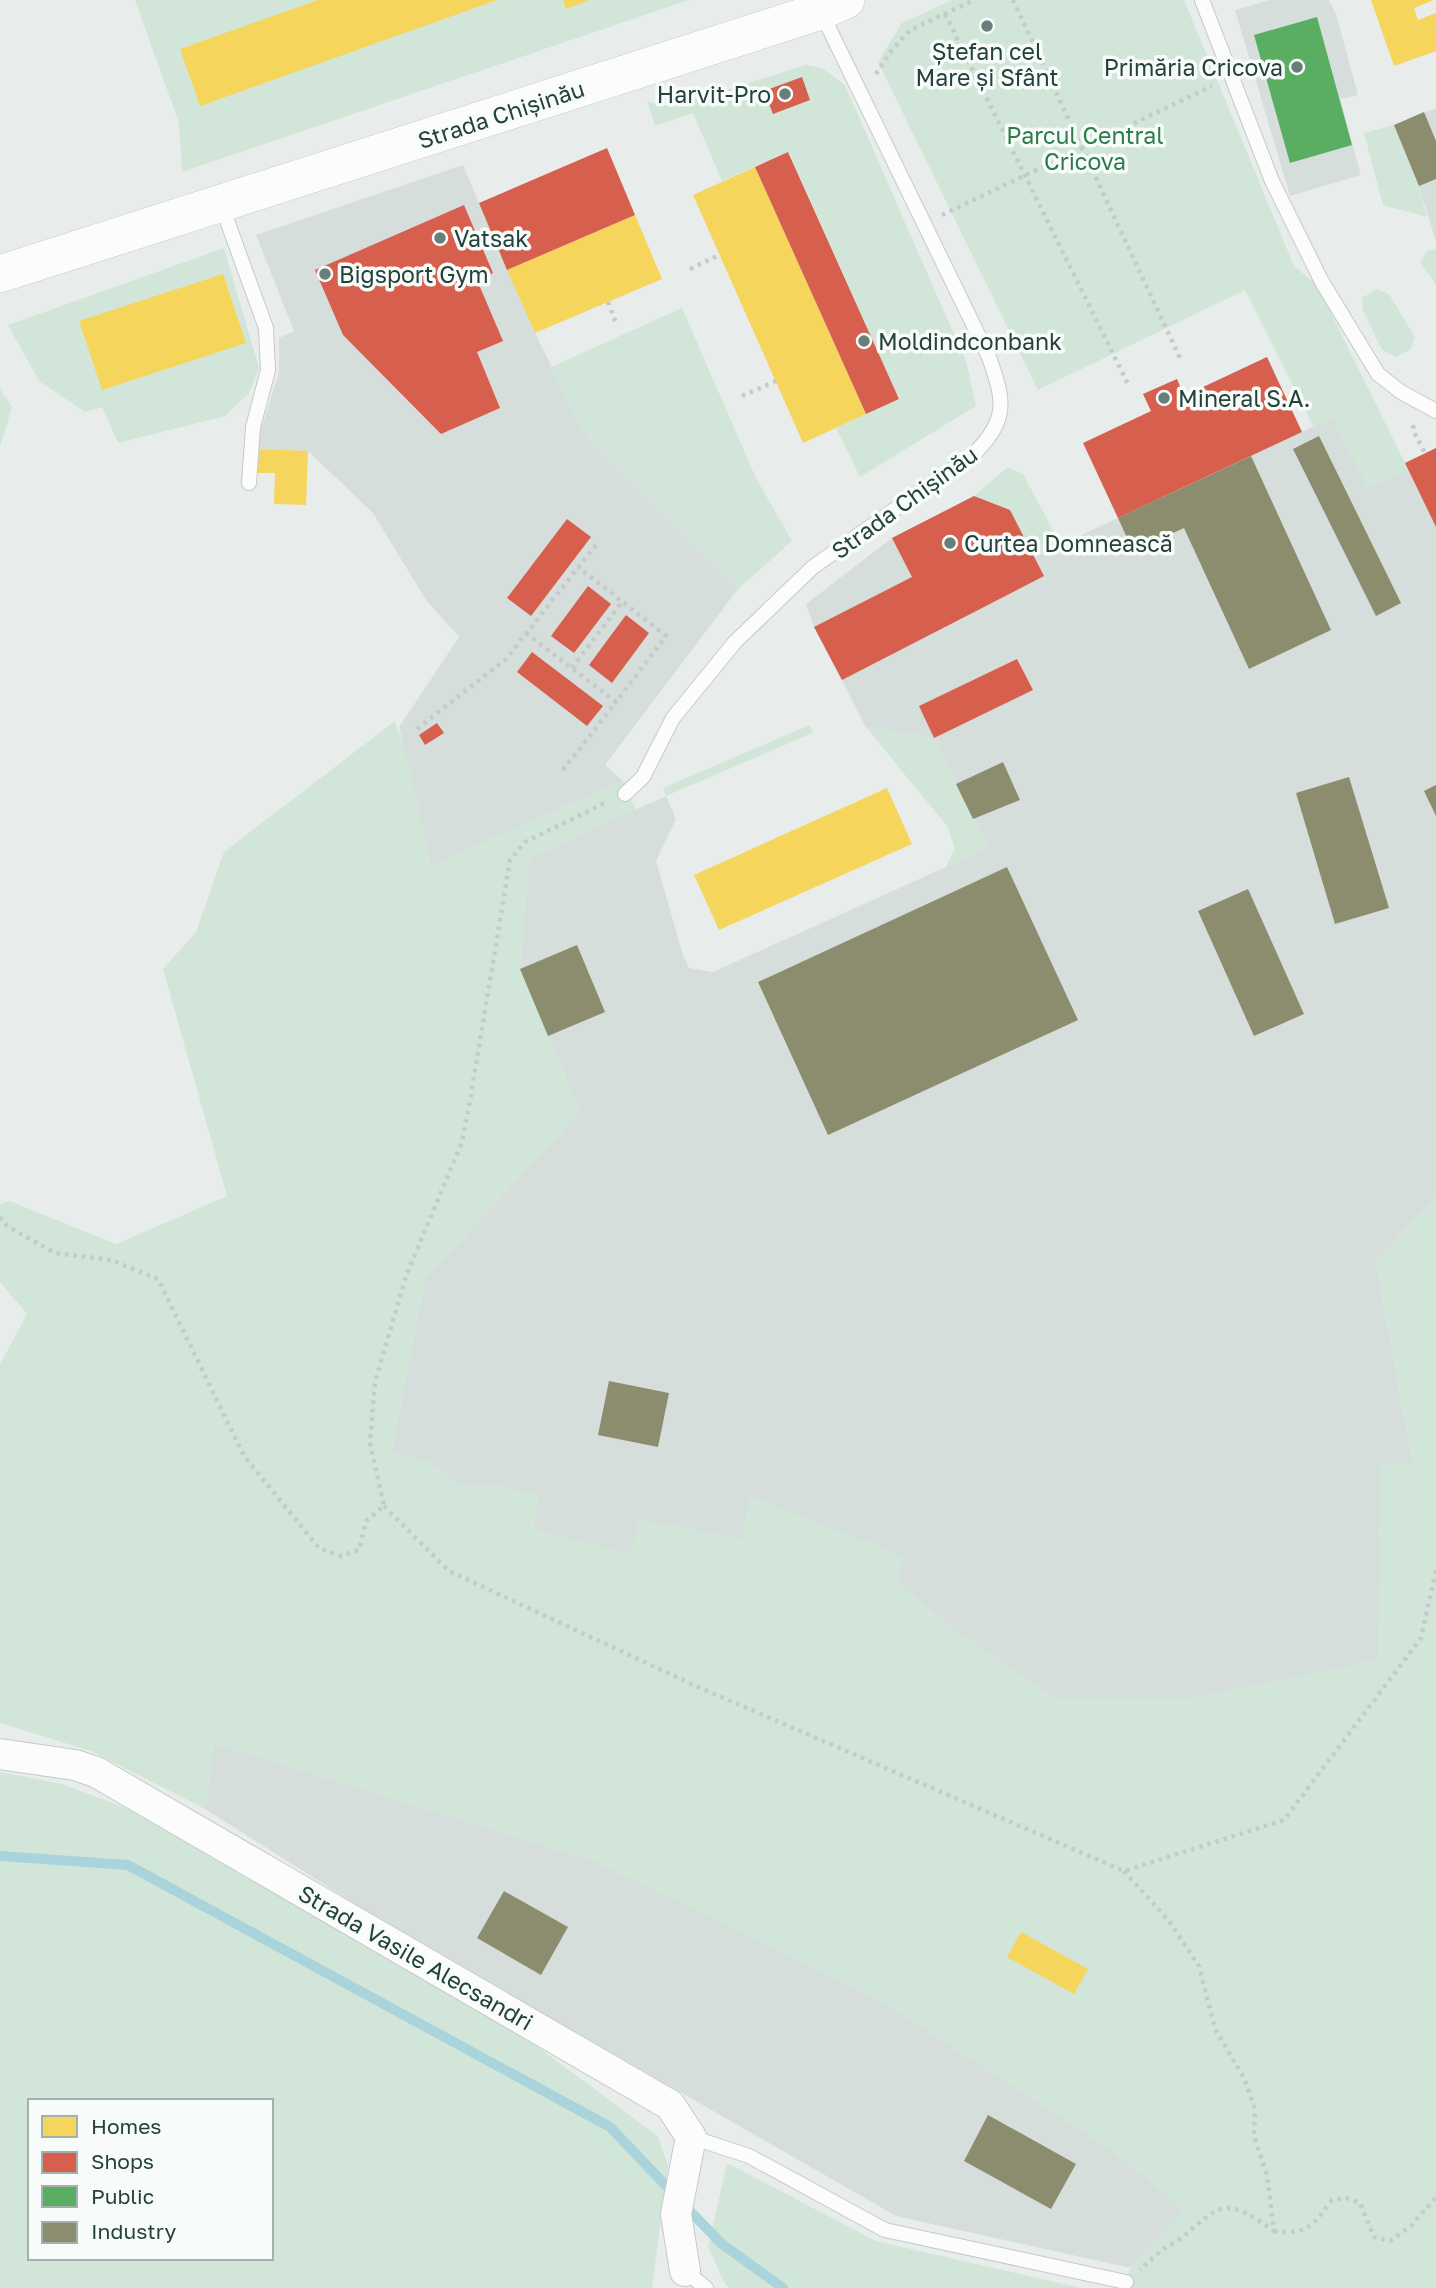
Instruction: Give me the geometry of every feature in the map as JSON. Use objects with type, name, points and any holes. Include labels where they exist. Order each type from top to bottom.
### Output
[{"type":"street","name":"Strada Chișinău","points":[[0,274],[833,5]]},
{"type":"street","name":"Strada Vasile Alecsandri","points":[[0,1754],[75,1765],[96,1772],[670,2105],[691,2137]]},
{"type":"street","points":[[691,2137],[676,2214],[696,2279]]},
{"type":"lane","points":[[1202,0],[1272,181],[1322,282],[1378,373],[1402,392],[1436,411]]},
{"type":"lane","name":"Strada Chișinău","points":[[625,794],[643,777],[673,718],[735,642],[813,567],[975,453],[993,435],[1001,411],[998,384],[989,357],[862,95],[833,5]]},
{"type":"lane","points":[[221,203],[266,328],[268,370],[253,427],[249,483]]},
{"type":"lane","points":[[691,2137],[749,2156],[885,2230],[1126,2282]]},
{"type":"path","points":[[862,95],[892,50],[910,30],[975,0]]},
{"type":"path","points":[[1013,0],[1180,358]]},
{"type":"path","points":[[945,14],[1128,384]]},
{"type":"path","points":[[924,224],[1232,77]]},
{"type":"path","points":[[690,269],[719,255]]},
{"type":"path","points":[[608,302],[616,323]]},
{"type":"path","points":[[742,396],[776,381]]},
{"type":"path","points":[[1414,432],[1425,453]]},
{"type":"path","points":[[417,729],[506,659],[596,545]]},
{"type":"path","points":[[563,770],[667,636],[578,567]]},
{"type":"path","points":[[572,668],[622,602]]},
{"type":"path","points":[[526,633],[616,702]]},
{"type":"path","points":[[625,794],[526,842],[510,860],[462,1142],[407,1276],[375,1382],[370,1443],[384,1506],[449,1570],[698,1687],[1124,1871],[1169,1921],[1199,1966],[1215,2029],[1244,2078],[1255,2109],[1254,2136],[1266,2175],[1274,2231]]},
{"type":"path","points":[[0,1217],[7,1226],[55,1253],[111,1260],[158,1279],[244,1456],[319,1548],[341,1556],[359,1550],[366,1521],[384,1506]]},
{"type":"path","points":[[1124,1871],[1284,1820],[1421,1638],[1436,1570]]},
{"type":"path","points":[[1126,2282],[1162,2250],[1181,2239],[1204,2217],[1222,2208],[1243,2210],[1274,2231],[1294,2234],[1314,2224],[1332,2200],[1346,2198],[1360,2203],[1374,2237],[1391,2241],[1411,2226],[1436,2197]]},
{"type":"shaded area","points":[[1270,0],[1329,0],[1336,14],[1358,95],[1340,99],[1361,175],[1290,196],[1235,10]]},
{"type":"shaded area","points":[[1436,108],[1436,242],[1419,186],[1394,125]]},
{"type":"shaded area","points":[[463,165],[535,333],[581,427],[590,440],[738,589],[605,765],[623,781],[431,866],[399,727],[459,637],[426,600],[373,513],[308,451],[255,449],[279,372],[279,338],[294,331],[256,235]]},
{"type":"shaded area","points":[[1267,357],[1301,432],[1332,418],[1405,463],[1436,448],[1436,1196],[1376,1262],[1413,1465],[1380,1465],[1379,1660],[1194,1698],[1054,1698],[954,1630],[898,1583],[749,1497],[744,1540],[639,1520],[631,1555],[533,1529],[538,1497],[499,1485],[462,1487],[428,1461],[391,1454],[425,1279],[580,1111],[520,969],[529,858],[666,796],[676,819],[656,861],[689,968],[713,972],[988,848],[934,738],[866,727],[814,627],[806,604],[892,538],[974,496],[1010,510],[1034,557],[1118,518],[1151,411],[1143,394],[1177,379],[1185,396]]},
{"type":"shaded area","points":[[214,1743],[598,1862],[879,1999],[1112,2150],[1185,2210],[1131,2268],[896,2216],[379,1919],[205,1809]]},
{"type":"green space","points":[[135,0],[689,0],[182,172],[179,123]]},
{"type":"green space","name":"Parcul Central Cricova","points":[[952,0],[1184,0],[1294,266],[1317,285],[1409,471],[1368,488],[1332,418],[1313,426],[1245,290],[1038,390],[878,62],[902,23]]},
{"type":"green space","points":[[806,65],[822,68],[845,85],[967,364],[976,406],[860,477],[836,428],[899,399],[789,152],[722,181],[693,113],[655,126],[647,101],[671,107]]},
{"type":"green space","points":[[1394,125],[1419,186],[1427,217],[1383,205],[1364,133]]},
{"type":"green space","points":[[224,248],[259,368],[249,393],[225,416],[118,443],[102,407],[85,412],[39,381],[8,325]]},
{"type":"green space","points":[[1428,250],[1436,250],[1436,284],[1420,262]]},
{"type":"green space","points":[[1376,289],[1389,294],[1415,337],[1411,349],[1396,357],[1382,350],[1363,310],[1362,298]]},
{"type":"green space","points":[[682,308],[756,478],[792,541],[738,589],[590,440],[551,367]]},
{"type":"green space","points":[[0,389],[12,407],[0,447]]},
{"type":"green space","points":[[1008,467],[1023,474],[1061,545],[1034,558],[1010,510],[974,496]]},
{"type":"green space","points":[[395,721],[406,754],[431,866],[623,781],[636,810],[529,858],[520,969],[580,1111],[425,1279],[391,1454],[428,1461],[462,1487],[499,1485],[538,1496],[533,1529],[631,1554],[639,1520],[744,1540],[749,1496],[903,1556],[898,1583],[954,1630],[1054,1698],[1194,1698],[1378,1660],[1380,1465],[1413,1464],[1376,1262],[1436,1196],[1436,2288],[1120,2288],[1131,2268],[1184,2210],[1112,2150],[879,1999],[598,1862],[214,1743],[205,1809],[91,1751],[0,1723],[0,1364],[27,1314],[0,1282],[0,1204],[10,1201],[116,1244],[227,1196],[163,969],[196,932],[224,852]]},
{"type":"green space","points":[[810,725],[813,733],[666,796],[663,788]]},
{"type":"green space","points":[[866,727],[934,738],[988,848],[946,867],[955,848],[947,826]]},
{"type":"green space","points":[[0,1772],[62,1784],[150,1817],[535,2045],[658,2136],[668,2165],[652,2288],[0,2288]]},
{"type":"green space","points":[[727,2163],[876,2241],[1081,2288],[730,2288],[725,2284],[708,2247]]},
{"type":"building: Homes","points":[[318,0],[497,0],[200,106],[180,49]]},
{"type":"building: Homes","points":[[563,0],[589,0],[566,9]]},
{"type":"building: Homes","points":[[1371,0],[1434,0],[1414,8],[1418,20],[1436,13],[1436,51],[1394,66]]},
{"type":"building: Homes","points":[[755,167],[866,414],[803,443],[693,195]]},
{"type":"building: Homes","points":[[635,215],[662,279],[535,333],[507,270]]},
{"type":"building: Homes","points":[[223,274],[246,343],[102,390],[79,321]]},
{"type":"building: Homes","points":[[255,449],[308,451],[306,505],[274,504],[275,473],[255,473]]},
{"type":"building: Homes","points":[[887,788],[912,844],[719,930],[694,875]]},
{"type":"building: Homes","points":[[1021,1932],[1088,1969],[1074,1994],[1007,1957]]},
{"type":"building: Shops","points":[[802,77],[810,100],[773,114],[764,91]]},
{"type":"building: Shops","points":[[607,148],[635,215],[507,270],[479,203]]},
{"type":"building: Shops","points":[[788,152],[899,399],[866,414],[755,167]]},
{"type":"building: Shops","points":[[464,205],[493,273],[477,280],[503,341],[477,352],[500,408],[441,434],[343,335],[315,270]]},
{"type":"building: Shops","points":[[1267,357],[1302,432],[1118,518],[1083,443],[1151,411],[1143,394],[1177,379],[1184,396]]},
{"type":"building: Shops","points":[[1436,448],[1436,527],[1405,463]]},
{"type":"building: Shops","points":[[974,496],[1010,510],[1044,576],[842,680],[814,627],[912,577],[892,538]]},
{"type":"building: Shops","points":[[567,519],[591,537],[531,616],[507,598]]},
{"type":"building: Shops","points":[[588,586],[611,604],[574,653],[551,636]]},
{"type":"building: Shops","points":[[626,615],[649,633],[612,683],[589,665]]},
{"type":"building: Shops","points":[[532,652],[603,706],[587,726],[517,672]]},
{"type":"building: Shops","points":[[1017,659],[1033,690],[934,738],[919,706]]},
{"type":"building: Shops","points":[[437,723],[444,733],[425,745],[419,735]]},
{"type":"building: Public","name":"Primăria Cricova","points":[[1317,17],[1352,145],[1290,163],[1254,35]]},
{"type":"building: Industry","points":[[1424,112],[1436,141],[1436,179],[1419,186],[1394,125]]},
{"type":"building: Industry","points":[[1319,436],[1401,603],[1376,616],[1293,449]]},
{"type":"building: Industry","points":[[1251,456],[1331,630],[1249,669],[1184,528],[1133,551],[1118,518]]},
{"type":"building: Industry","points":[[1003,762],[1020,800],[973,819],[956,784]]},
{"type":"building: Industry","points":[[1349,777],[1389,908],[1335,924],[1296,793]]},
{"type":"building: Industry","points":[[1436,785],[1436,816],[1424,791]]},
{"type":"building: Industry","points":[[1007,867],[1078,1020],[828,1135],[758,982]]},
{"type":"building: Industry","points":[[1248,889],[1304,1014],[1254,1036],[1198,911]]},
{"type":"building: Industry","points":[[577,945],[605,1012],[548,1036],[520,969]]},
{"type":"building: Industry","points":[[609,1381],[669,1393],[658,1447],[598,1435]]},
{"type":"building: Industry","points":[[504,1891],[568,1927],[541,1975],[477,1938]]},
{"type":"building: Industry","points":[[988,2115],[1076,2164],[1051,2209],[964,2161]]},
{"type":"waterway","points":[[0,1856],[128,1865],[610,2127],[674,2194]]},
{"type":"waterway","points":[[684,2205],[722,2244],[783,2288]]},
{"type":"place","name":"Ștefan cel Mare și Sfânt","points":[[987,26]]},
{"type":"place","name":"Primăria Cricova","points":[[1297,67]]},
{"type":"place","name":"Harvit-Pro","points":[[785,94]]},
{"type":"place","name":"Vatsak","points":[[440,238]]},
{"type":"place","name":"Bigsport Gym","points":[[325,274]]},
{"type":"place","name":"Moldindconbank","points":[[864,341]]},
{"type":"place","name":"Mineral S.A.","points":[[1164,398]]},
{"type":"place","name":"Curtea Domnească","points":[[950,543]]}]
